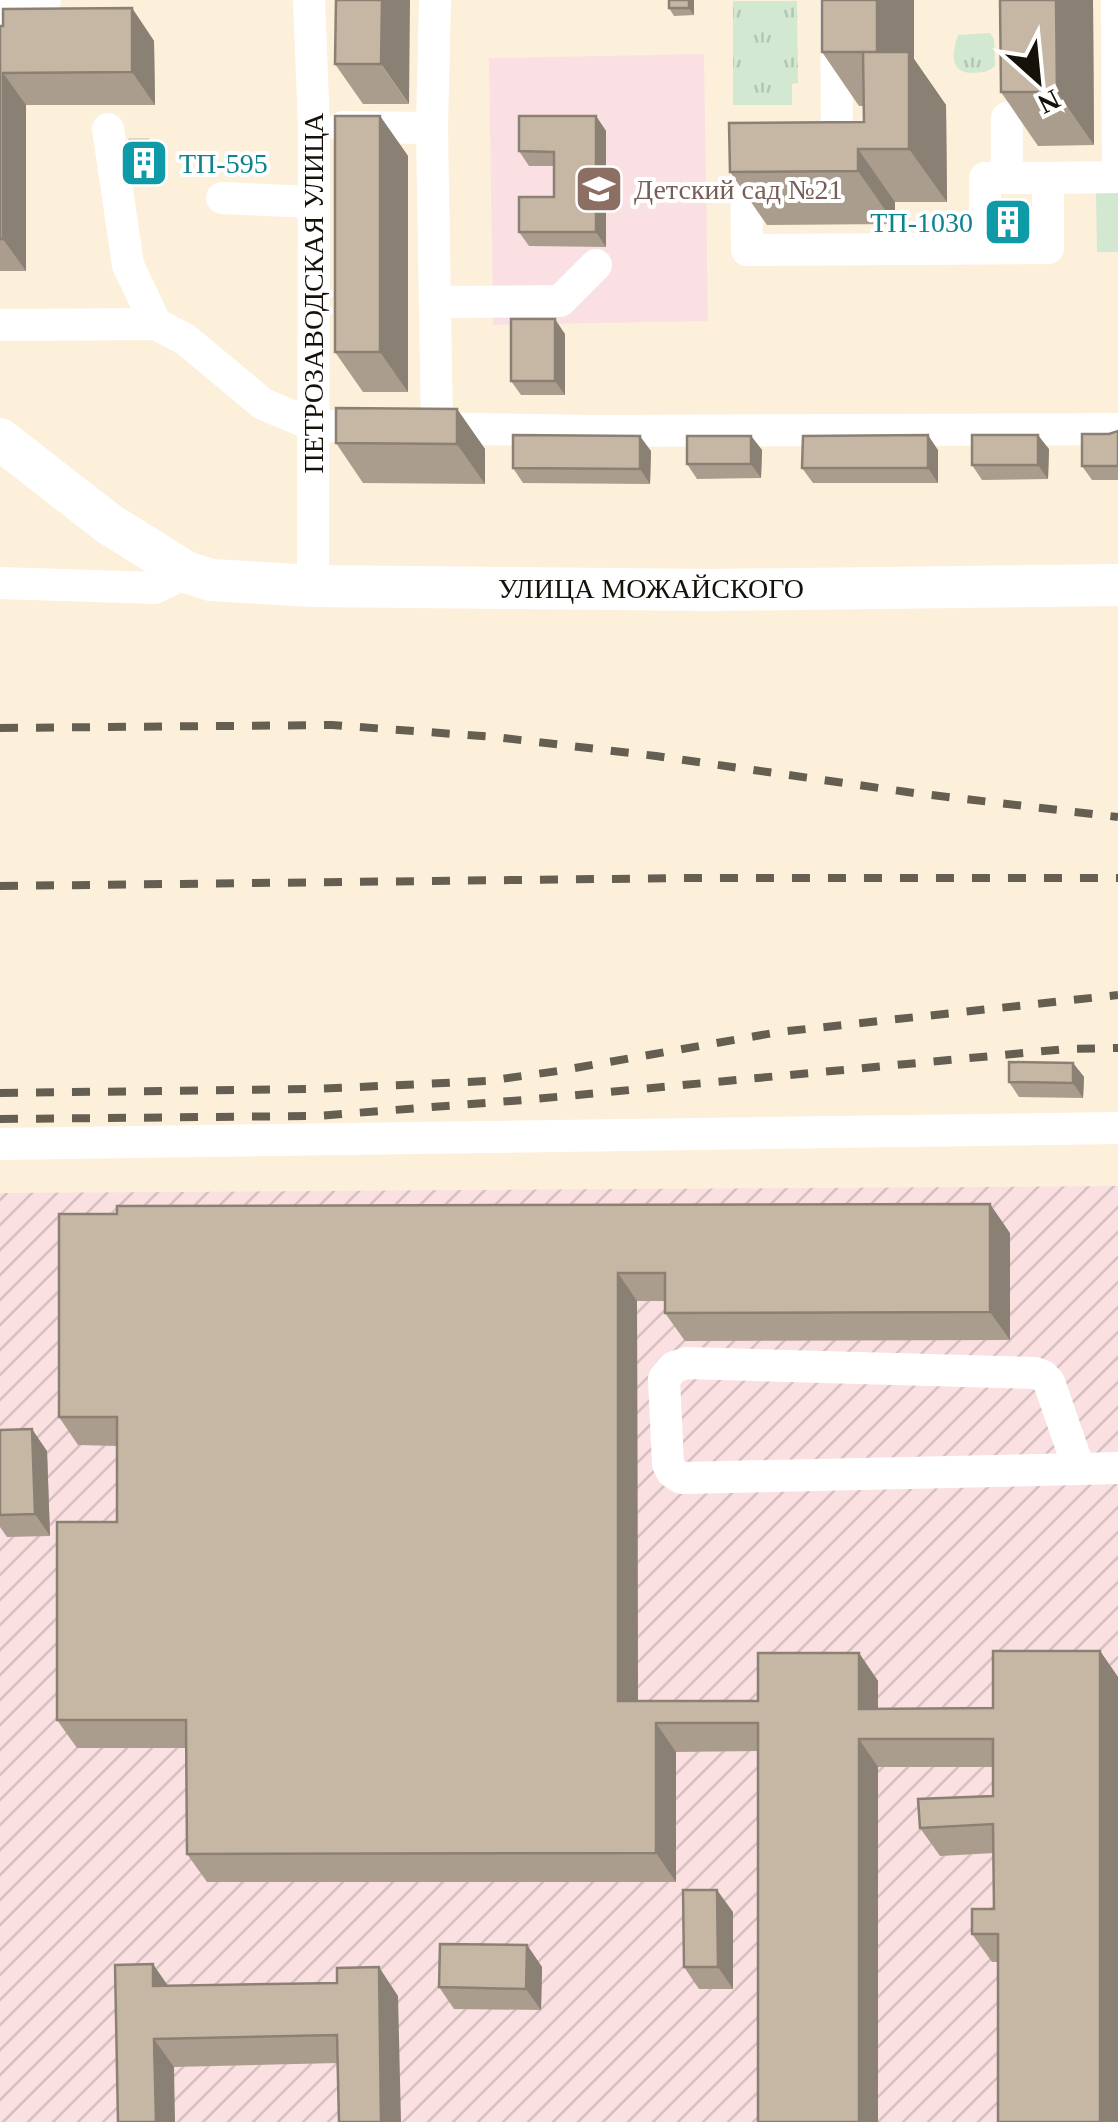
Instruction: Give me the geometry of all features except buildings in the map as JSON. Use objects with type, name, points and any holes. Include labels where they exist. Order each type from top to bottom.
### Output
[{"type":"main road","name":"УЛИЦА МОЖАЙСКОГО","points":[[0,439],[108,524],[186,572],[211,580],[313,586],[712,590],[1118,585]]},
{"type":"street","points":[[0,11],[45,0]]},
{"type":"street","name":"ПЕТРОЗАВОДСКАЯ УЛИЦА","points":[[309,0],[314,128],[313,586]]},
{"type":"street","points":[[435,0],[432,128],[437,428]]},
{"type":"street","points":[[836,0],[837,138],[746,138],[746,250],[1048,248],[1048,178]]},
{"type":"street","points":[[985,248],[985,178],[1118,177],[1117,0]]},
{"type":"street","points":[[1007,118],[1008,178]]},
{"type":"street","points":[[314,128],[432,128]]},
{"type":"street","points":[[108,129],[128,265],[156,324]]},
{"type":"street","points":[[222,198],[314,202]]},
{"type":"street","points":[[435,302],[560,301],[596,265]]},
{"type":"street","points":[[0,325],[156,324],[185,339],[263,404],[314,425],[593,430],[1118,429]]},
{"type":"street","points":[[0,584],[156,588],[186,572]]},
{"type":"street","points":[[0,1144],[1118,1128]]},
{"type":"street","points":[[1079,1470],[1049,1382],[1035,1373],[687,1363],[674,1367],[664,1379],[668,1464],[681,1478],[1079,1470],[1118,1468]]},
{"type":"shaded area","name":"Детский сад №21","points":[[704,54],[708,321],[493,325],[489,58]]},
{"type":"shaded area","points":[[1118,1186],[1118,2122],[0,2122],[0,1193]]},
{"type":"green space","points":[[733,1],[797,1],[798,83],[792,84],[792,105],[733,105]]},
{"type":"green space","points":[[990,33],[994,39],[995,66],[972,73],[959,69],[954,54],[958,35]]},
{"type":"green space","points":[[1096,191],[1118,191],[1118,252],[1097,252]]},
{"type":"railway","points":[[0,728],[332,725],[495,737],[1118,817]]},
{"type":"railway","points":[[0,886],[688,878],[1118,878]]},
{"type":"railway","points":[[0,1093],[315,1089],[487,1081],[779,1032],[1118,995]]},
{"type":"railway","points":[[0,1119],[316,1116],[1066,1049],[1118,1048]]},
{"type":"place","name":"ТП-595","points":[[144,163]]},
{"type":"place","name":"Детский сад №21","points":[[599,189]]},
{"type":"place","name":"ТП-1030","points":[[1008,222]]}]
